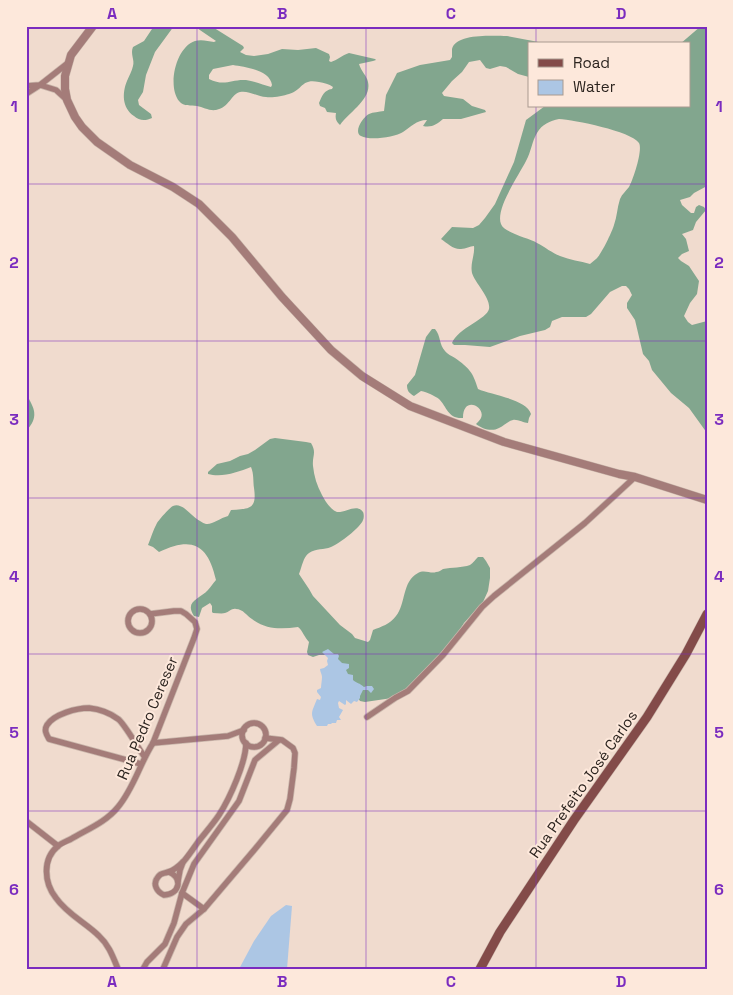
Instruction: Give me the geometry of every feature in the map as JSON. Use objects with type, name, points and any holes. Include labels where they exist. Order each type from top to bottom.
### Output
[{"type":"main road","name":"Rua Prefeito José Carlos","points":[[480,969],[500,932],[574,820],[647,717],[686,654],[707,614]]},
{"type":"street","points":[[93,26],[71,55],[65,76],[67,100],[82,127],[98,142],[130,165],[173,187],[199,204],[232,237],[282,297],[331,350],[362,376],[410,406],[504,442],[707,500]]},
{"type":"street","points":[[26,94],[68,63]]},
{"type":"street","points":[[26,86],[40,85],[56,90],[67,100]]},
{"type":"street","points":[[367,717],[408,691],[444,655],[494,596],[585,523],[635,478]]},
{"type":"street","points":[[151,624],[150,614],[142,609],[135,610],[130,614],[128,623],[133,631],[139,633],[146,631],[151,624],[168,612]]},
{"type":"street","name":"Rua Pedro Cereser","points":[[58,846],[102,822],[112,814],[128,792],[144,756],[153,742],[197,629],[194,622],[181,611],[150,614]]},
{"type":"street","points":[[141,764],[49,739],[45,731],[47,725],[52,720],[72,710],[92,708],[100,710],[119,719],[144,756]]},
{"type":"street","points":[[153,742],[228,736],[244,730],[252,723],[260,724],[265,730],[265,738],[262,744],[255,746],[228,736]]},
{"type":"street","points":[[183,862],[157,878],[155,882],[158,890],[164,895],[176,890],[183,862],[219,815],[244,760],[246,752],[243,737],[244,730]]},
{"type":"street","points":[[163,969],[177,937],[186,924],[204,909],[286,810],[290,800],[296,753],[293,748],[280,740],[265,738]]},
{"type":"street","points":[[143,969],[147,962],[165,944],[194,864],[239,801],[255,760],[280,740]]},
{"type":"street","points":[[244,760],[255,746]]},
{"type":"street","points":[[26,820],[58,846],[51,854],[46,874],[56,898],[62,906],[106,943],[118,969]]},
{"type":"street","points":[[169,872],[176,877],[178,882]]},
{"type":"street","points":[[182,893],[204,909]]},
{"type":"green space","points":[[154,26],[174,26],[155,52],[146,75],[143,92],[138,100],[139,105],[151,114],[152,118],[143,120],[136,118],[127,109],[124,100],[124,90],[133,66],[133,47],[144,41]]},
{"type":"green space","points":[[194,26],[211,26],[243,46],[244,48],[240,52],[246,55],[268,54],[282,49],[316,48],[329,54],[329,61],[331,62],[349,53],[376,60],[359,64],[368,82],[367,94],[340,125],[336,120],[336,113],[327,112],[319,103],[324,94],[333,87],[313,81],[305,83],[294,92],[278,97],[263,97],[240,92],[234,95],[227,104],[216,110],[183,104],[175,94],[174,86],[175,68],[178,59],[188,45],[195,41],[216,41]],"holes":[[[233,65],[250,68],[262,73],[270,80],[271,87],[246,80],[224,83],[209,79],[213,69]]]},
{"type":"green space","points":[[701,26],[707,26],[707,186],[690,197],[680,200],[682,205],[691,213],[694,213],[699,205],[706,210],[696,222],[693,230],[682,234],[686,239],[689,251],[678,258],[689,266],[699,281],[697,294],[684,316],[692,325],[707,321],[707,433],[689,408],[671,393],[652,370],[649,361],[643,354],[635,320],[627,308],[627,303],[632,295],[626,286],[610,292],[591,314],[586,317],[562,317],[552,321],[550,327],[545,330],[520,336],[490,347],[454,345],[452,343],[460,333],[487,313],[489,305],[472,273],[474,246],[458,249],[441,239],[452,227],[473,228],[479,225],[495,204],[514,162],[526,120],[542,108],[690,108],[690,42],[682,42]],"holes":[[[559,119],[589,124],[625,134],[639,143],[640,147],[635,172],[629,187],[620,199],[611,233],[601,253],[590,264],[557,255],[533,241],[507,230],[501,224],[500,218],[504,201],[528,158],[534,139],[541,127]]]},
{"type":"green space","points":[[485,36],[507,36],[538,42],[528,42],[528,77],[518,74],[506,67],[486,68],[480,60],[469,62],[442,93],[444,96],[463,99],[472,106],[486,112],[461,119],[443,119],[432,126],[423,126],[427,120],[420,121],[403,132],[389,137],[370,138],[359,134],[358,128],[369,114],[384,111],[386,95],[397,73],[420,65],[450,60],[452,49],[460,40]]},
{"type":"green space","points":[[432,329],[435,329],[437,332],[446,352],[470,371],[478,389],[508,398],[523,405],[531,414],[528,423],[513,420],[496,429],[487,429],[476,424],[481,419],[482,414],[478,407],[474,405],[467,407],[463,418],[458,418],[451,415],[439,399],[433,395],[421,391],[414,396],[410,393],[407,385],[415,375],[426,337]]},
{"type":"green space","points":[[26,394],[32,404],[34,417],[26,431]]},
{"type":"green space","points":[[270,439],[311,443],[314,449],[313,466],[317,485],[328,505],[337,512],[358,508],[363,512],[364,518],[361,523],[344,539],[331,547],[314,550],[309,553],[304,560],[299,574],[313,596],[355,638],[368,642],[373,630],[394,619],[399,611],[409,581],[418,573],[467,566],[478,557],[483,557],[490,568],[488,591],[483,602],[464,623],[451,644],[399,697],[365,702],[360,701],[329,655],[313,657],[308,655],[309,642],[298,627],[268,627],[257,623],[238,609],[224,613],[213,613],[210,603],[202,608],[199,617],[194,616],[191,611],[192,604],[216,580],[208,558],[197,546],[189,544],[171,547],[159,552],[148,545],[157,523],[174,505],[183,507],[206,524],[228,516],[231,510],[251,506],[255,495],[251,467],[224,475],[213,475],[208,474],[208,472],[217,464],[248,454]]},
{"type":"water","points":[[328,649],[334,654],[338,654],[338,659],[342,663],[349,664],[349,668],[346,670],[348,674],[353,675],[353,680],[364,687],[372,686],[374,689],[371,693],[368,690],[363,690],[357,702],[354,701],[351,704],[346,700],[345,705],[339,701],[339,708],[343,710],[339,717],[341,720],[337,720],[336,723],[328,724],[327,726],[317,726],[312,712],[317,699],[320,700],[321,697],[317,692],[321,688],[322,677],[320,669],[328,665],[328,658],[322,652]]},
{"type":"water","points":[[286,905],[292,906],[287,969],[239,969],[254,941],[271,916]]}]
